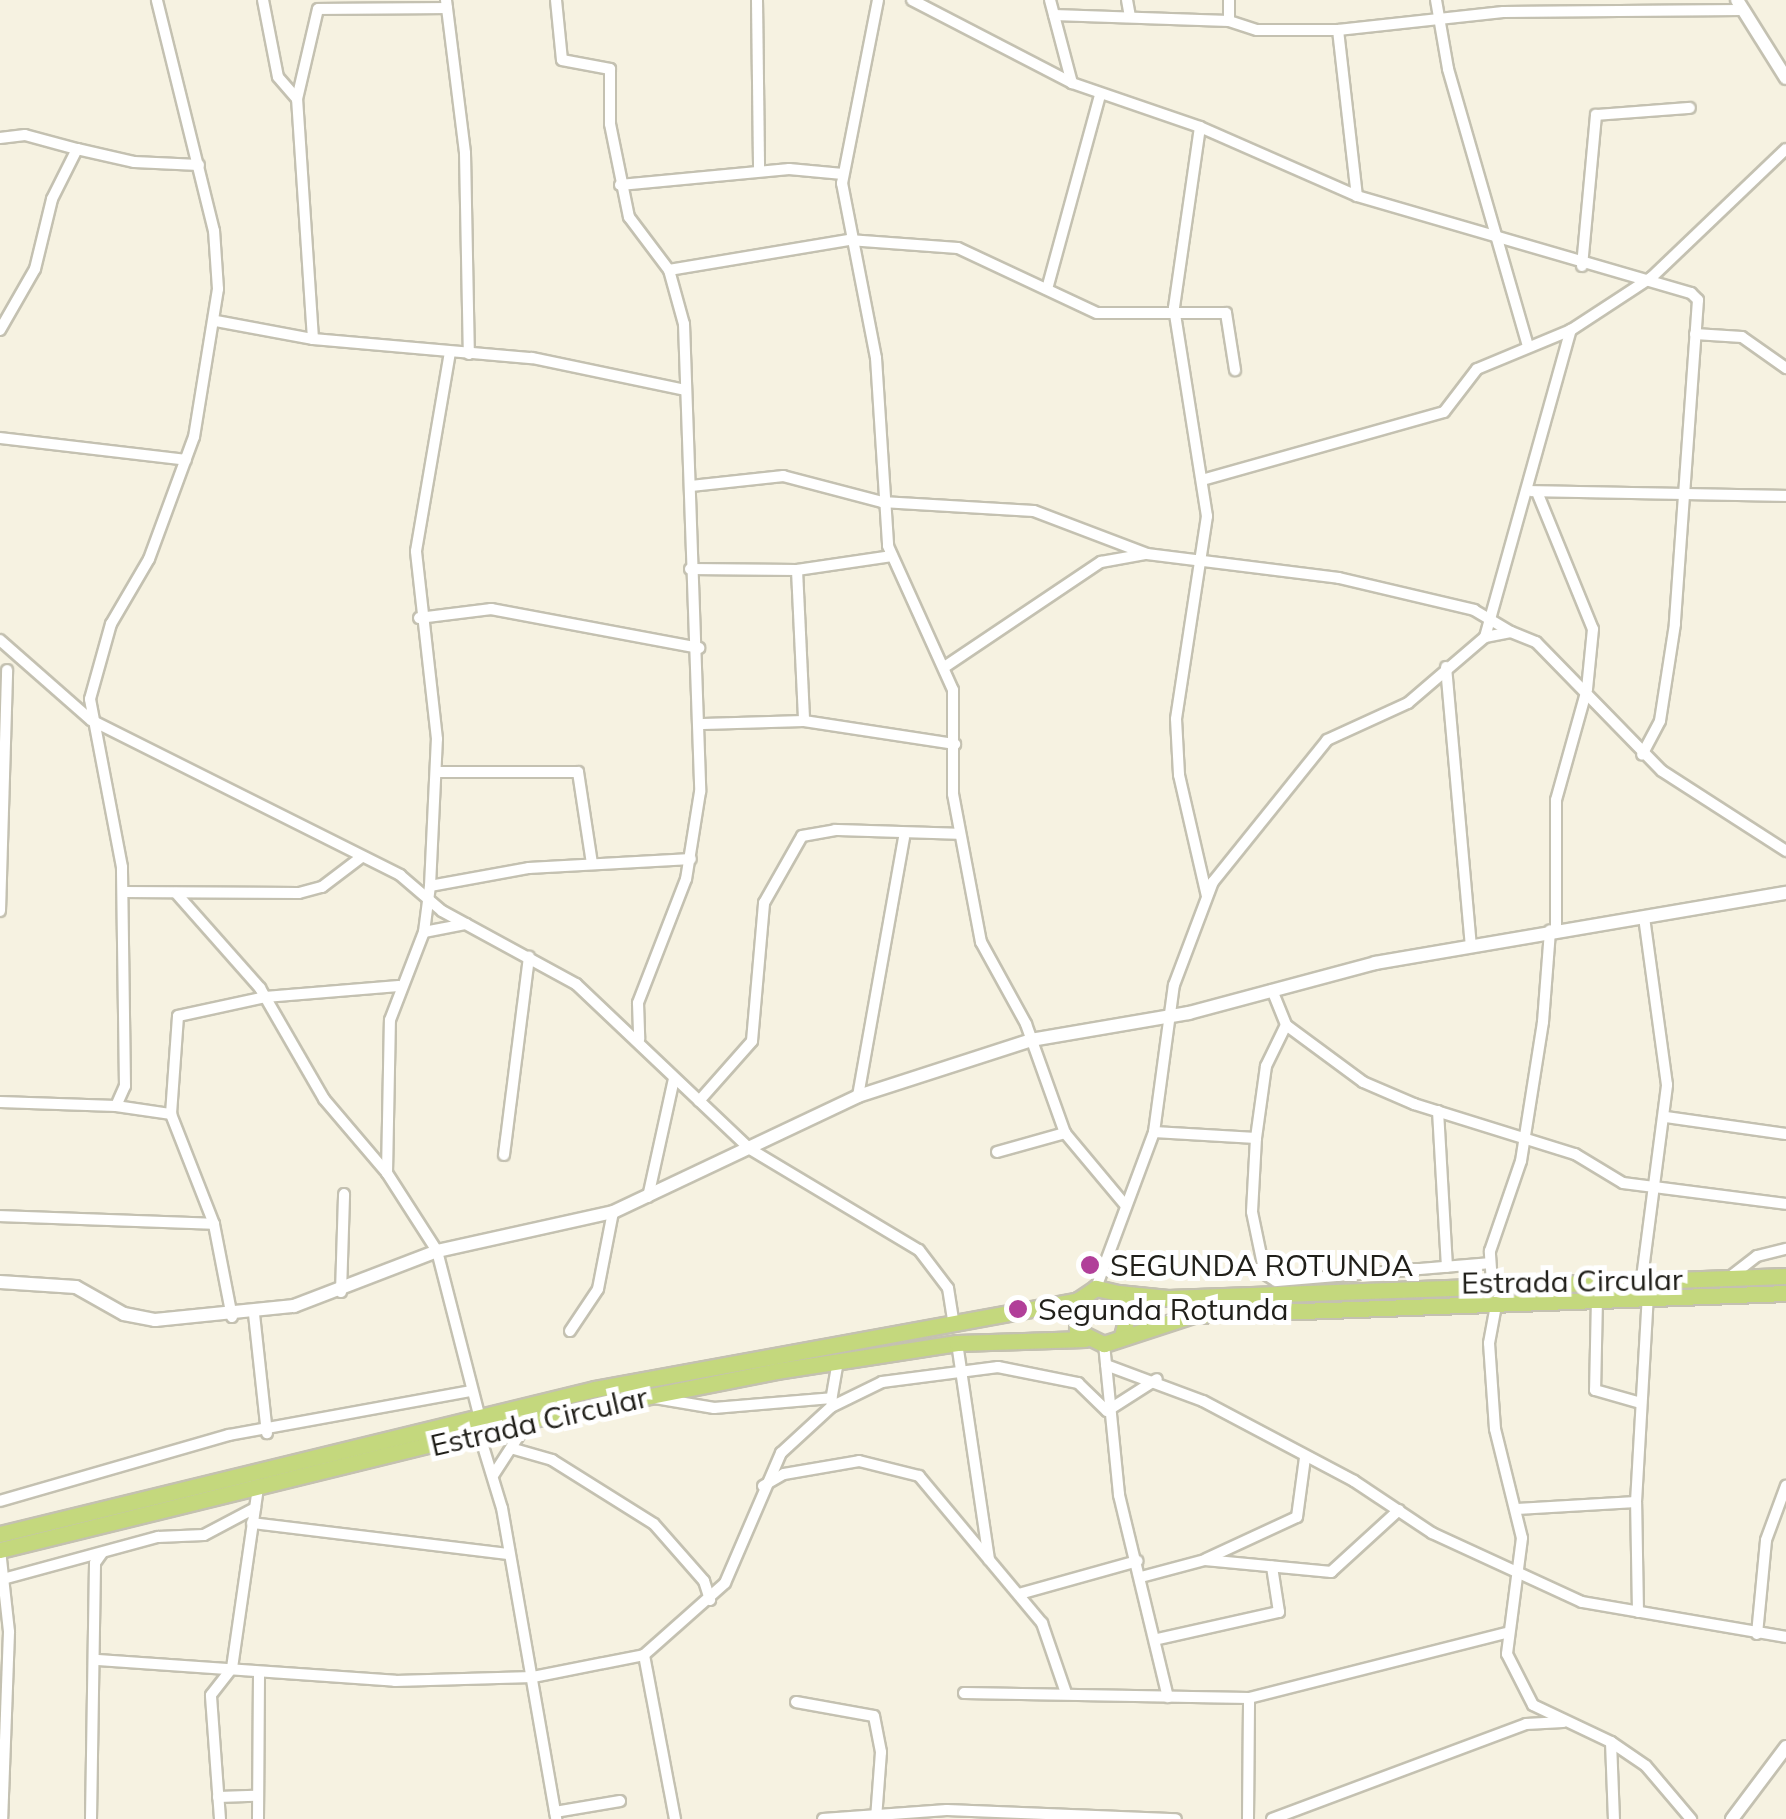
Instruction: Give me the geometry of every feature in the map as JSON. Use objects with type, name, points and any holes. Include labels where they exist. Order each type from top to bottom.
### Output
[{"type":"main road","name":"Estrada Circular","points":[[1118,1293],[1168,1298],[1492,1283],[1786,1276]]},
{"type":"main road","points":[[1096,1288],[1118,1293],[1129,1309],[1122,1336],[1104,1344],[1084,1339],[1073,1320],[1078,1300],[1096,1288]]},
{"type":"main road","name":"Estrada Circular","points":[[1122,1336],[1193,1316],[1474,1300],[1786,1293]]},
{"type":"main road","name":"Estrada Circular","points":[[0,1534],[479,1415],[1078,1300]]},
{"type":"main road","name":"Estrada Circular","points":[[0,1550],[529,1420],[649,1396],[957,1343],[1084,1339]]},
{"type":"street","points":[[116,1106],[126,1076],[118,977],[123,892],[114,810],[91,720],[93,677],[111,624],[149,559],[186,460],[216,321],[218,265],[200,165],[157,0]]},
{"type":"street","points":[[263,0],[278,77],[297,99]]},
{"type":"street","points":[[556,0],[562,60],[610,69],[620,186],[629,216],[669,270],[682,304],[691,486],[690,569],[703,724],[691,859],[638,1002],[639,1040]]},
{"type":"street","points":[[757,0],[759,171]]},
{"type":"street","points":[[878,0],[843,174],[849,240],[876,358],[882,502],[892,556],[946,666],[960,834],[982,942],[1031,1040],[1065,1133],[1126,1206]]},
{"type":"street","points":[[912,0],[1072,83],[1200,127],[1357,196],[1491,231],[1582,266],[1652,277],[1698,300],[1668,679],[1642,755]]},
{"type":"street","points":[[1050,0],[1072,83]]},
{"type":"street","points":[[1128,0],[1130,17]]},
{"type":"street","points":[[1229,0],[1229,21]]},
{"type":"street","points":[[1436,0],[1491,231],[1528,347]]},
{"type":"street","points":[[313,340],[297,99],[318,9],[446,4],[467,186],[469,354]]},
{"type":"street","points":[[1054,15],[1229,21],[1257,30],[1338,30],[1439,17],[1740,5],[1786,78]]},
{"type":"street","points":[[1338,30],[1357,196]]},
{"type":"street","points":[[1047,289],[1100,94]]},
{"type":"street","points":[[1582,266],[1596,115],[1690,108]]},
{"type":"street","points":[[1200,127],[1174,308],[1179,375],[1202,480],[1202,563],[1176,719],[1179,775],[1207,897]]},
{"type":"street","points":[[0,138],[26,135],[134,162],[200,165]]},
{"type":"street","points":[[0,330],[34,269],[52,199],[77,148]]},
{"type":"street","points":[[1202,480],[1432,419],[1477,369],[1570,330],[1652,277],[1786,149]]},
{"type":"street","points":[[620,186],[759,171],[843,174]]},
{"type":"street","points":[[669,270],[849,240],[958,248],[1106,314],[1174,308],[1230,316],[1236,370]]},
{"type":"street","points":[[216,321],[313,340],[610,370],[686,390]]},
{"type":"street","points":[[1485,637],[1533,491],[1570,330]]},
{"type":"street","points":[[1694,334],[1742,337],[1786,368]]},
{"type":"street","points":[[387,1173],[390,1020],[398,986],[424,932],[429,892],[436,772],[434,692],[419,618],[419,526],[450,353]]},
{"type":"street","points":[[0,438],[186,460]]},
{"type":"street","points":[[691,486],[784,476],[882,502],[1034,511],[1147,554],[1339,578],[1490,615],[1511,632],[1554,655],[1642,755],[1786,851]]},
{"type":"street","points":[[1533,491],[1684,490],[1786,496]]},
{"type":"street","points":[[1492,1283],[1489,1263],[1523,1142],[1553,930],[1556,800],[1587,689],[1593,629],[1533,491]]},
{"type":"street","points":[[946,666],[1100,562],[1147,554]]},
{"type":"street","points":[[690,569],[797,570],[892,556]]},
{"type":"street","points":[[797,570],[804,722]]},
{"type":"street","points":[[419,618],[491,609],[699,648]]},
{"type":"street","points":[[1096,1288],[1154,1132],[1168,1017],[1207,897],[1327,740],[1408,703],[1485,637],[1511,632]]},
{"type":"street","points":[[0,640],[29,670],[91,720],[429,892],[466,924],[529,956],[620,1020],[674,1079],[750,1149],[919,1250],[948,1288],[954,1326]]},
{"type":"street","points":[[1446,667],[1471,946]]},
{"type":"street","points":[[0,911],[3,671],[29,670]]},
{"type":"street","points":[[703,724],[804,722],[955,744]]},
{"type":"street","points":[[436,772],[578,772],[592,863]]},
{"type":"street","points":[[699,1101],[752,1041],[764,903],[795,844],[834,830],[904,837],[960,834]]},
{"type":"street","points":[[858,1096],[904,837]]},
{"type":"street","points":[[123,892],[299,894],[322,888],[360,858]]},
{"type":"street","points":[[429,892],[592,863],[691,859]]},
{"type":"street","points":[[670,862],[686,879]]},
{"type":"street","points":[[176,893],[264,997],[324,1099],[387,1173],[437,1251],[479,1415]]},
{"type":"street","points":[[0,1282],[76,1286],[124,1314],[156,1320],[254,1314],[341,1292],[437,1251],[613,1212],[858,1096],[1031,1040],[1168,1017],[1272,990],[1553,930],[1786,893]]},
{"type":"street","points":[[1642,1278],[1666,1116],[1644,918]]},
{"type":"street","points":[[424,932],[466,924]]},
{"type":"street","points":[[504,1155],[529,956]]},
{"type":"street","points":[[232,1317],[214,1224],[171,1114],[178,1016],[264,997],[398,986]]},
{"type":"street","points":[[1272,990],[1286,1025],[1363,1082],[1523,1142],[1575,1154],[1654,1191],[1786,1204]]},
{"type":"street","points":[[620,1020],[638,1002]]},
{"type":"street","points":[[1286,1025],[1266,1066],[1256,1138],[1252,1212],[1271,1279],[1489,1263]]},
{"type":"street","points":[[648,1198],[674,1079]]},
{"type":"street","points":[[0,1102],[116,1106],[171,1114]]},
{"type":"street","points":[[1438,1111],[1447,1268]]},
{"type":"street","points":[[1666,1116],[1786,1134]]},
{"type":"street","points":[[1154,1132],[1256,1138]]},
{"type":"street","points":[[997,1152],[1065,1133]]},
{"type":"street","points":[[341,1292],[344,1194]]},
{"type":"street","points":[[570,1331],[598,1288],[613,1212]]},
{"type":"street","points":[[0,1216],[214,1224]]},
{"type":"street","points":[[1728,1278],[1757,1256],[1786,1249]]},
{"type":"street","points":[[1766,1293],[1786,1306]]},
{"type":"street","points":[[1638,1612],[1636,1502],[1648,1296]]},
{"type":"street","points":[[1596,1298],[1595,1390],[1641,1403]]},
{"type":"street","points":[[1474,1300],[1490,1324]]},
{"type":"street","points":[[1497,1300],[1490,1324],[1495,1429],[1517,1509],[1521,1574],[1506,1633],[1515,1677],[1533,1705],[1611,1742],[1646,1766],[1692,1819]]},
{"type":"street","points":[[254,1314],[267,1434]]},
{"type":"street","points":[[957,1343],[989,1561]]},
{"type":"street","points":[[1104,1344],[1107,1411],[1168,1697]]},
{"type":"street","points":[[98,1660],[232,1668],[259,1675],[532,1677],[644,1655],[710,1600],[740,1554],[762,1486],[781,1452],[831,1402],[838,1361]]},
{"type":"street","points":[[1106,1364],[1158,1379],[1399,1510],[1582,1602],[1786,1637]]},
{"type":"street","points":[[649,1396],[714,1408],[831,1402],[882,1382],[961,1368],[1048,1372],[1078,1383],[1107,1411]]},
{"type":"street","points":[[1107,1411],[1158,1379]]},
{"type":"street","points":[[0,1501],[230,1435],[267,1434],[472,1390]]},
{"type":"street","points":[[494,1474],[514,1449],[529,1420]]},
{"type":"street","points":[[480,1433],[494,1474],[555,1816],[620,1801]]},
{"type":"street","points":[[514,1449],[552,1460],[654,1524],[704,1581],[710,1600]]},
{"type":"street","points":[[1142,1577],[1206,1560],[1297,1517],[1306,1458]]},
{"type":"street","points":[[762,1486],[821,1466],[893,1466],[918,1476],[1019,1594],[1050,1640],[1066,1693]]},
{"type":"street","points":[[220,1819],[211,1695],[232,1668],[258,1486]]},
{"type":"street","points":[[1756,1634],[1766,1540],[1786,1486]]},
{"type":"street","points":[[1517,1509],[1636,1502]]},
{"type":"street","points":[[3,1579],[204,1535],[255,1508]]},
{"type":"street","points":[[1206,1560],[1330,1572],[1399,1510]]},
{"type":"street","points":[[252,1523],[509,1554]]},
{"type":"street","points":[[0,1550],[2,1819]]},
{"type":"street","points":[[91,1819],[98,1660],[94,1558]]},
{"type":"street","points":[[1019,1594],[1137,1561]]},
{"type":"street","points":[[1158,1639],[1280,1612],[1272,1567]]},
{"type":"street","points":[[964,1692],[1248,1698],[1506,1633]]},
{"type":"street","points":[[644,1655],[675,1819]]},
{"type":"street","points":[[258,1819],[259,1675]]},
{"type":"street","points":[[1248,1698],[1248,1819]]},
{"type":"street","points":[[796,1702],[874,1716],[881,1752],[876,1816]]},
{"type":"street","points":[[1526,1724],[1533,1705]]},
{"type":"street","points":[[1272,1819],[1526,1724],[1562,1722]]},
{"type":"street","points":[[1611,1742],[1614,1819]]},
{"type":"street","points":[[1732,1819],[1786,1746]]},
{"type":"street","points":[[218,1797],[256,1796]]},
{"type":"street","points":[[823,1819],[876,1816],[1176,1819]]},
{"type":"place","name":"SEGUNDA ROTUNDA","points":[[1090,1265]]},
{"type":"place","name":"Segunda Rotunda","points":[[1018,1309]]}]
